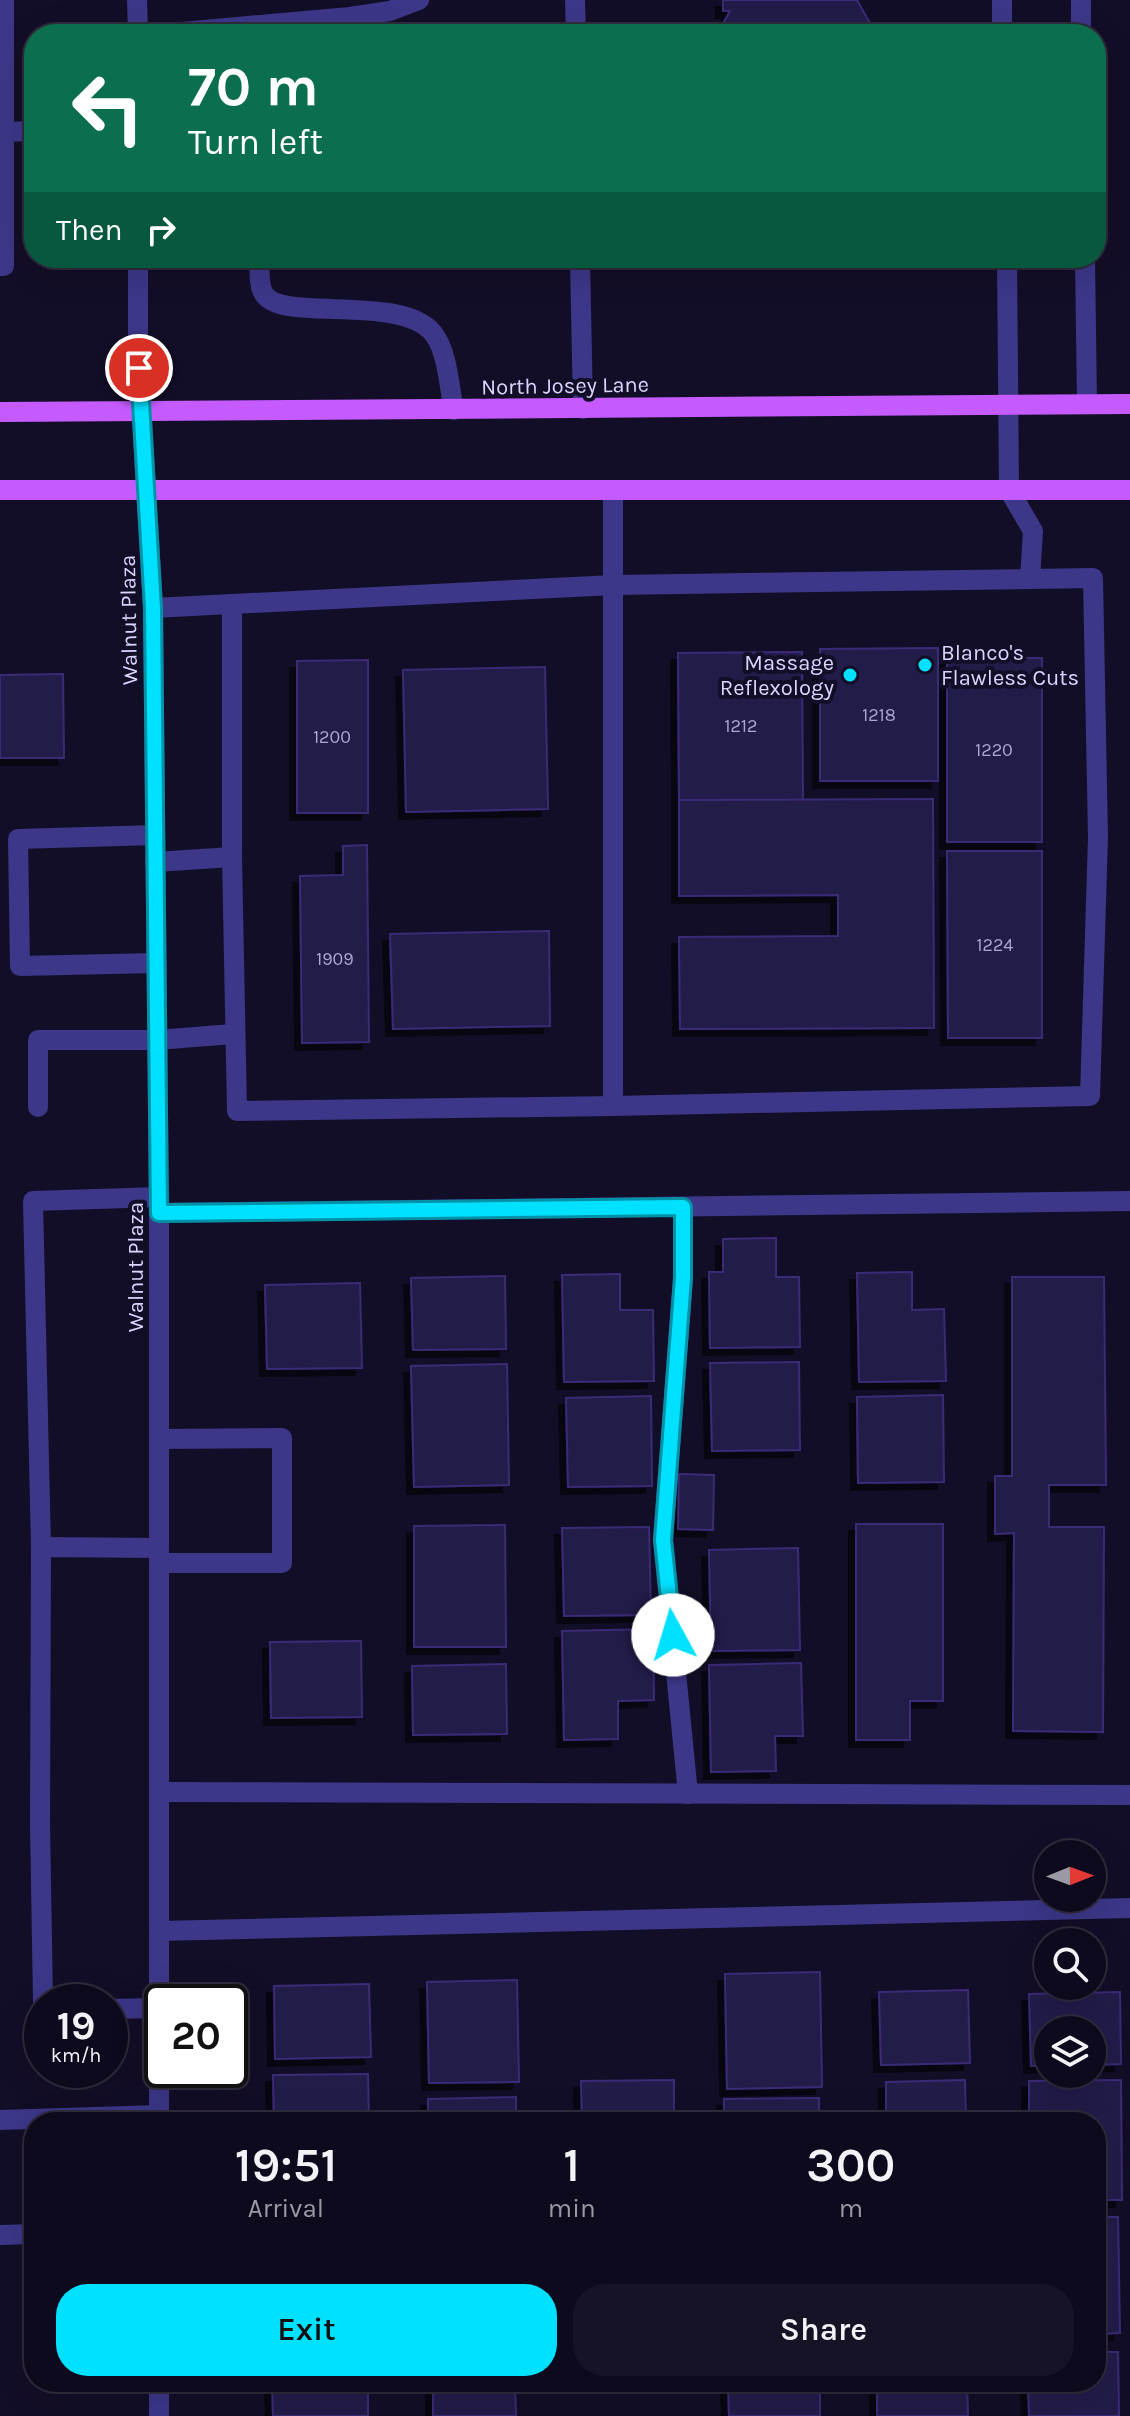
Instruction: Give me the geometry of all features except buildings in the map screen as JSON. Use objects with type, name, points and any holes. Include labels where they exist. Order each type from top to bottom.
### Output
[{"type":"main road","name":"North Josey Lane","points":[[0,412],[1130,404]]},
{"type":"main road","points":[[0,490],[1130,490]]},
{"type":"street","points":[[0,266],[4,266],[4,0]]},
{"type":"street","points":[[137,0],[138,24]]},
{"type":"street","points":[[293,24],[390,11],[419,0]]},
{"type":"street","points":[[575,0],[576,24]]},
{"type":"street","points":[[1002,0],[1002,24]]},
{"type":"street","points":[[1081,0],[1081,24]]},
{"type":"street","points":[[2,132],[24,131]]},
{"type":"street","name":"Walnut Plaza","points":[[138,268],[138,351],[153,608],[159,1205],[159,1984]]},
{"type":"street","points":[[260,268],[263,294],[272,302],[382,311],[413,320],[432,332],[441,348],[454,410]]},
{"type":"street","points":[[580,268],[583,409]]},
{"type":"street","points":[[1007,268],[1009,490],[1033,531],[1030,579]]},
{"type":"street","points":[[1085,268],[1087,404]]},
{"type":"street","points":[[613,491],[613,1106]]},
{"type":"street","points":[[153,608],[232,604],[614,585],[1093,578],[1098,837],[1090,1096],[237,1111],[233,1034],[232,604]]},
{"type":"street","points":[[155,835],[18,839],[20,966],[156,963]]},
{"type":"street","points":[[155,862],[232,857]]},
{"type":"street","points":[[38,1107],[38,1040],[157,1040],[233,1034]]},
{"type":"street","points":[[43,1984],[41,1547],[33,1201],[159,1205],[683,1207],[1130,1201]]},
{"type":"street","points":[[683,1207],[683,1278],[663,1540],[688,1794]]},
{"type":"street","points":[[41,1547],[282,1563],[282,1438],[159,1439]]},
{"type":"street","points":[[159,1792],[1130,1795]]},
{"type":"street","points":[[159,1931],[1130,1908]]},
{"type":"street","name":"Walnut Plaza","points":[[159,2088],[159,2112]]},
{"type":"street","points":[[0,2120],[24,2120]]},
{"type":"street","points":[[0,2235],[24,2234]]},
{"type":"street","points":[[159,2392],[159,2416]]},
{"type":"place","name":"Blanco's Flawless Cuts","points":[[925,665]]},
{"type":"place","name":"Massage Reflexology","points":[[850,675]]},
{"type":"route","points":[[139,368],[153,608],[159,1213],[683,1207],[683,1278],[663,1540],[673,1635]]}]
